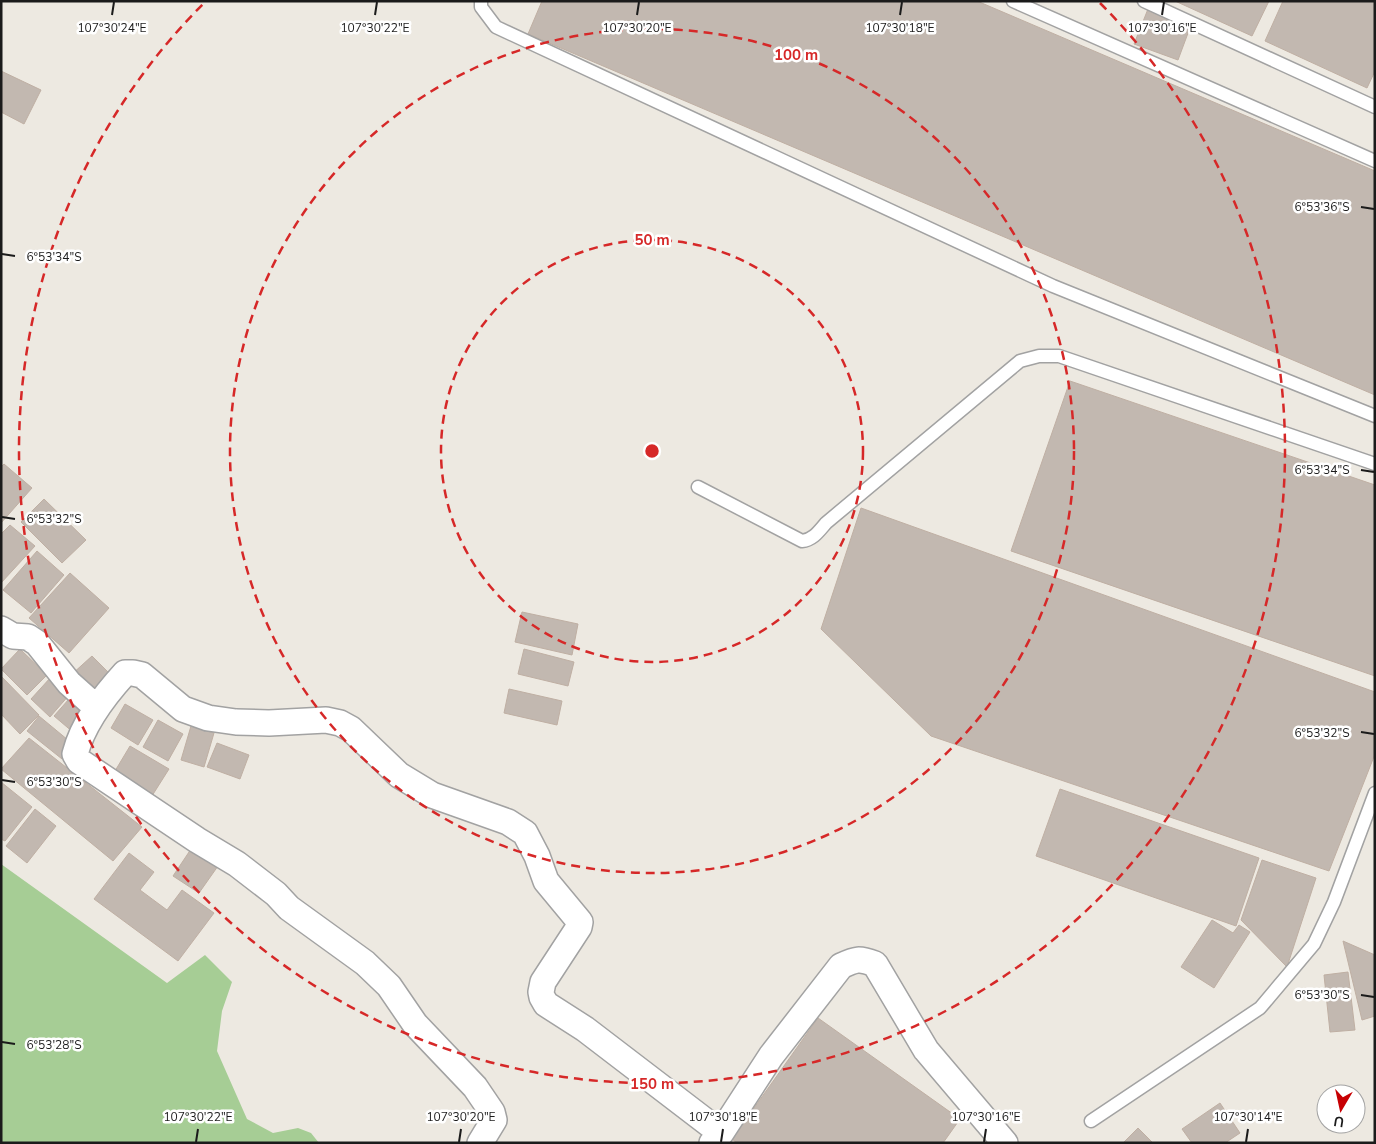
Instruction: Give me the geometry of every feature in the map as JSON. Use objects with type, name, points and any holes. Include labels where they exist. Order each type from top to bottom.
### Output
[{"type":"street","points":[[1,629],[13,636],[28,637],[37,643],[69,683],[97,708]]},
{"type":"street","points":[[480,1143],[494,1120],[492,1112],[475,1087],[415,1024],[389,986],[365,963],[289,908],[276,894],[238,864],[197,840],[79,761],[75,754],[78,744],[97,708],[124,673],[133,672],[142,675],[182,709],[208,718],[236,722],[269,723],[326,720],[340,723],[351,729],[399,775],[432,795],[508,822],[525,833],[537,856],[546,881],[580,922],[579,927],[543,982],[541,988],[542,997],[546,1004],[586,1029],[717,1138],[771,1056],[841,966],[853,960],[862,959],[875,964],[926,1050],[1005,1143]]},
{"type":"lane","points":[[480,1],[481,7],[496,27],[1053,286],[1375,416]]},
{"type":"lane","points":[[1013,1],[1375,161]]},
{"type":"lane","points":[[1144,1],[1375,107]]},
{"type":"lane","points":[[698,486],[805,541],[814,536],[826,523],[1020,361],[1039,356],[1059,356],[1375,464]]},
{"type":"lane","points":[[1092,1121],[1260,1008],[1314,944],[1334,902],[1375,793]]},
{"type":"green space","points":[[1,864],[167,983],[205,955],[232,982],[222,1011],[217,1051],[247,1119],[273,1133],[298,1128],[311,1133],[319,1143],[1,1143]]},
{"type":"building","points":[[542,1],[977,1],[1375,171],[1375,395],[528,34]]},
{"type":"building","points":[[1175,1],[1269,1],[1252,36]]},
{"type":"building","points":[[1283,1],[1375,1],[1375,71],[1367,88],[1265,41]]},
{"type":"building","points":[[1148,9],[1191,25],[1178,60],[1134,44]]},
{"type":"building","points":[[1,71],[41,90],[24,124],[1,112]]},
{"type":"building","points":[[1070,381],[1375,485],[1375,676],[1011,551]]},
{"type":"building","points":[[4,464],[32,488],[1,523],[1,467]]},
{"type":"building","points":[[44,499],[86,540],[62,563],[21,522]]},
{"type":"building","points":[[861,508],[1375,692],[1375,754],[1329,871],[931,736],[821,629]]},
{"type":"building","points":[[10,525],[35,546],[1,583],[1,534]]},
{"type":"building","points":[[37,551],[64,575],[31,613],[3,590]]},
{"type":"building","points":[[70,573],[109,608],[69,653],[29,618]]},
{"type":"building","points":[[522,612],[578,624],[572,655],[515,642]]},
{"type":"building","points":[[20,649],[47,675],[27,695],[1,669]]},
{"type":"building","points":[[524,649],[574,662],[568,686],[518,674]]},
{"type":"building","points":[[92,656],[113,677],[94,694],[71,675]]},
{"type":"building","points":[[1,676],[39,715],[20,734],[1,714]]},
{"type":"building","points":[[51,677],[70,694],[50,717],[31,699]]},
{"type":"building","points":[[509,689],[562,701],[557,725],[504,713]]},
{"type":"building","points":[[69,699],[89,719],[74,733],[54,716]]},
{"type":"building","points":[[125,704],[153,720],[138,745],[111,728]]},
{"type":"building","points":[[39,716],[74,745],[62,759],[27,731]]},
{"type":"building","points":[[158,720],[183,734],[168,761],[143,747]]},
{"type":"building","points":[[191,726],[214,733],[204,767],[181,760]]},
{"type":"building","points":[[29,738],[142,827],[113,861],[1,769]]},
{"type":"building","points":[[217,743],[249,755],[240,779],[207,767]]},
{"type":"building","points":[[130,746],[169,769],[150,799],[112,776]]},
{"type":"building","points":[[1,782],[32,807],[5,841],[1,839]]},
{"type":"building","points":[[1060,789],[1259,858],[1236,926],[1036,856]]},
{"type":"building","points":[[35,809],[56,826],[27,863],[6,846]]},
{"type":"building","points":[[191,849],[218,866],[199,893],[173,876]]},
{"type":"building","points":[[129,853],[154,872],[140,890],[167,910],[182,890],[214,913],[178,961],[94,899]]},
{"type":"building","points":[[1262,860],[1316,878],[1287,967],[1241,920]]},
{"type":"building","points":[[1212,920],[1233,933],[1239,925],[1250,932],[1214,988],[1181,967]]},
{"type":"building","points":[[1343,941],[1375,955],[1375,1016],[1362,1020]]},
{"type":"building","points":[[1348,972],[1355,1030],[1330,1032],[1324,975]]},
{"type":"building","points":[[818,1018],[960,1119],[943,1143],[737,1143],[732,1139]]},
{"type":"building","points":[[1220,1103],[1240,1133],[1225,1143],[1192,1143],[1182,1129]]},
{"type":"building","points":[[1138,1128],[1153,1143],[1123,1143]]}]
